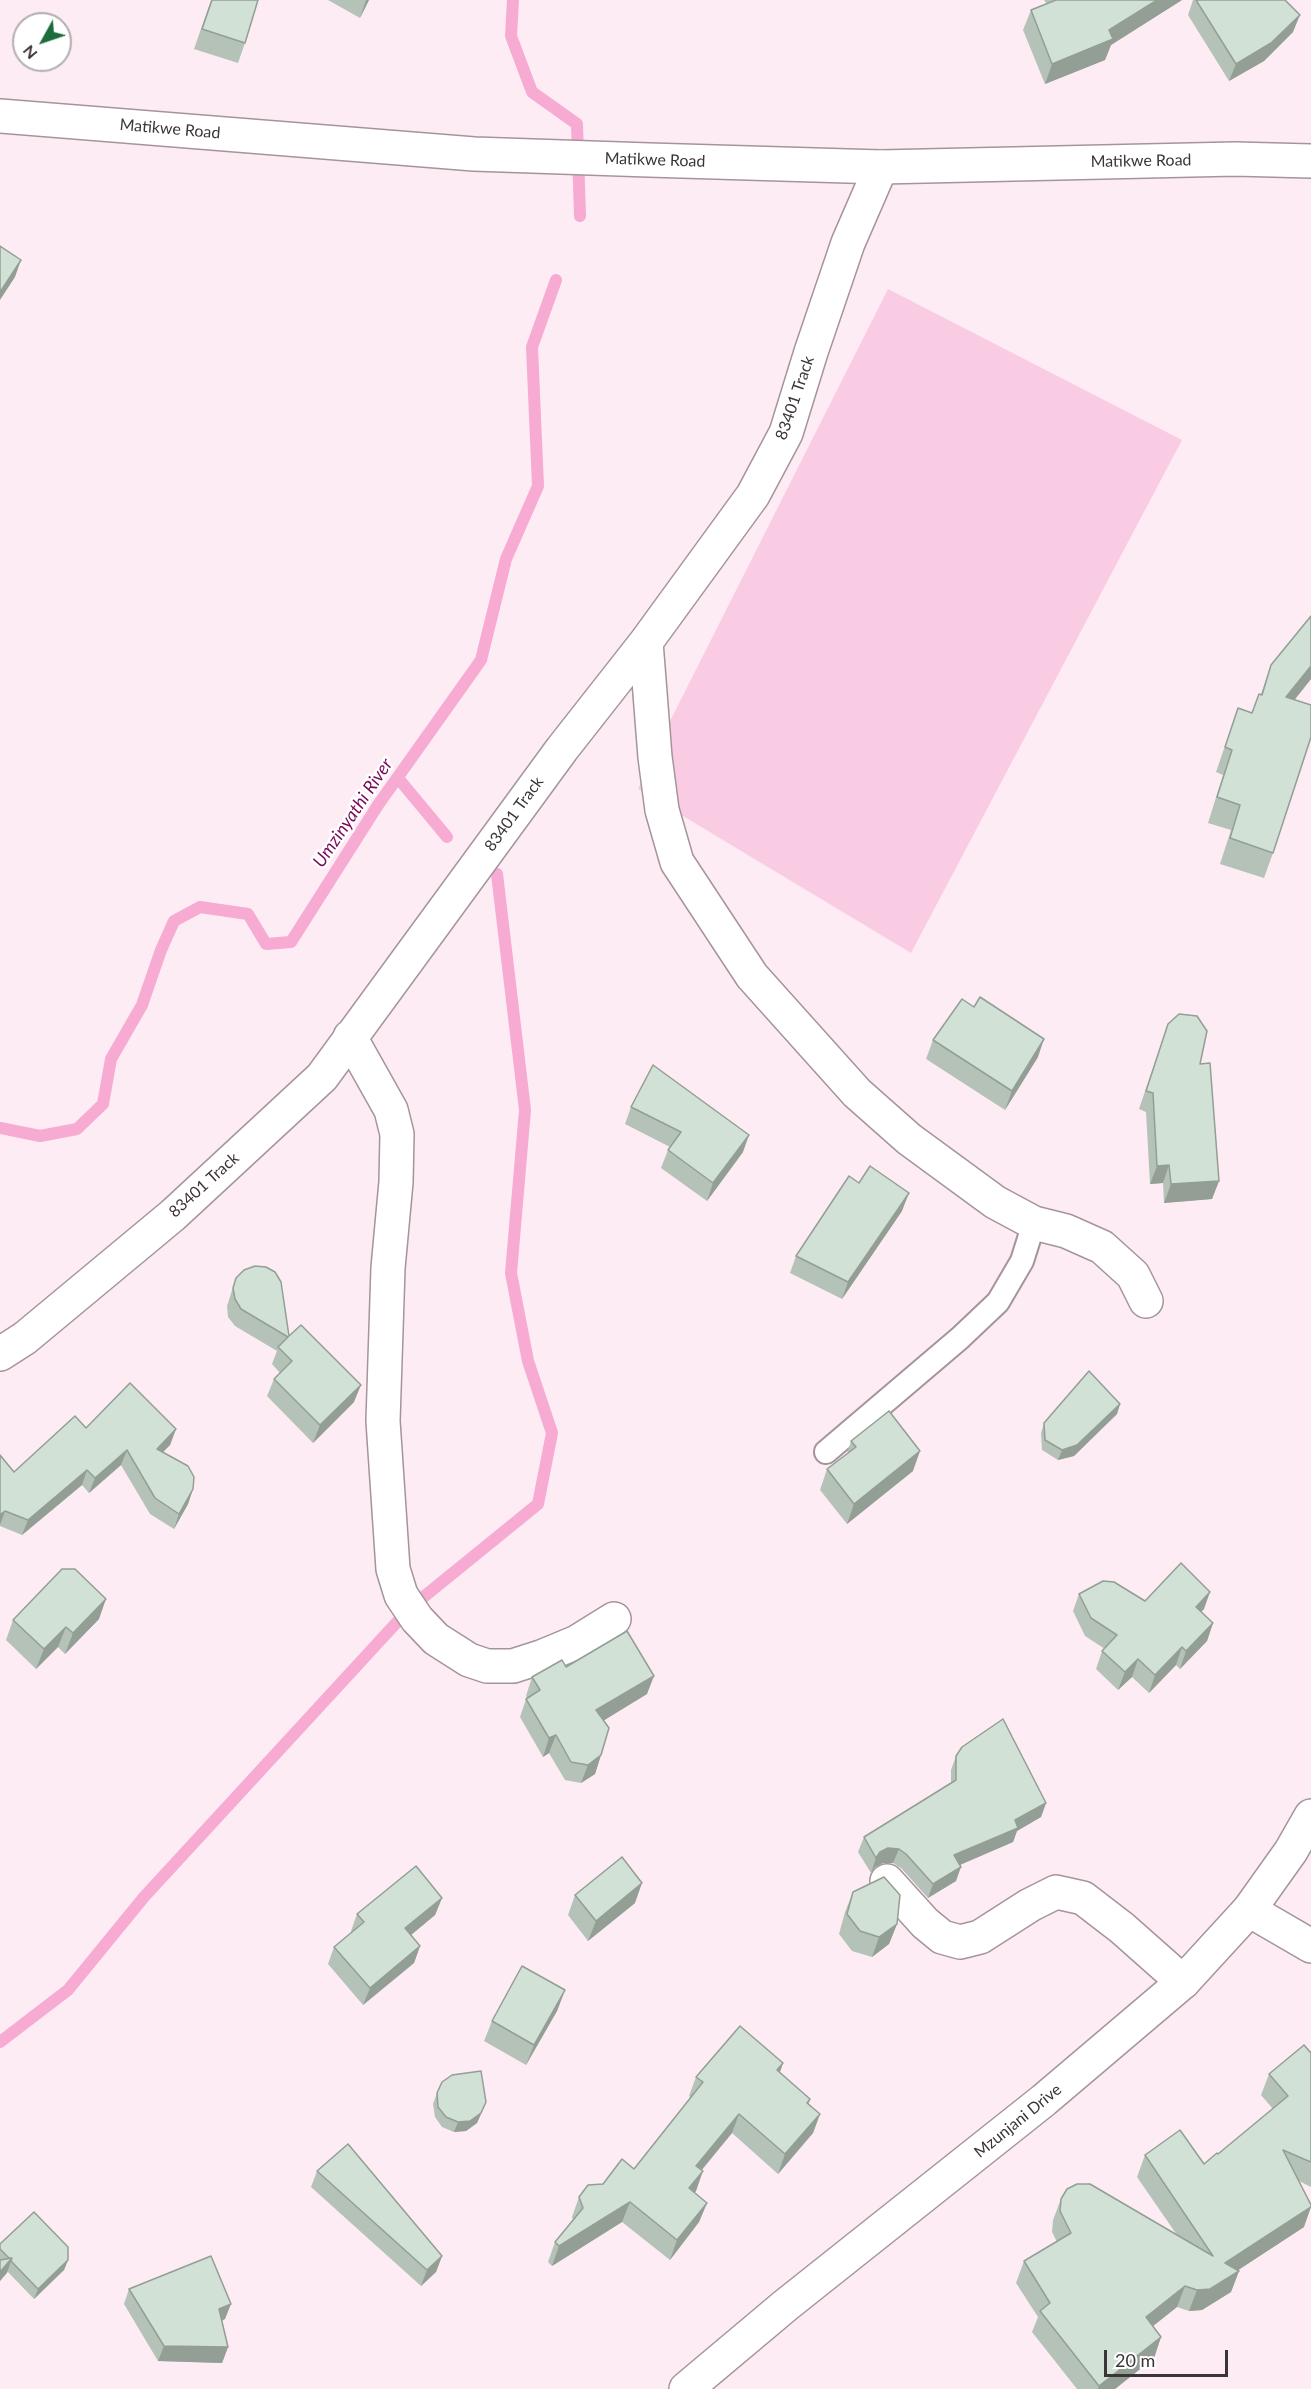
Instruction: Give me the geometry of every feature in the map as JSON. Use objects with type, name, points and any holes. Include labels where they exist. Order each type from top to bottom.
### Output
[{"type":"street","name":"Matikwe Road","points":[[0,116],[474,154],[881,167],[1235,159],[1311,161]]},
{"type":"street","name":"83401 Track","points":[[0,1354],[25,1338],[172,1215],[322,1077],[562,749],[646,642],[753,495],[786,433],[848,243],[881,167]]},
{"type":"street","points":[[646,642],[655,757],[662,810],[677,861],[752,976],[857,1093],[909,1139],[995,1202],[1034,1223],[1066,1232],[1102,1247],[1133,1275],[1146,1301]]},
{"type":"street","points":[[350,1037],[391,1110],[397,1134],[396,1182],[388,1269],[383,1421],[393,1569],[400,1595],[417,1619],[436,1639],[469,1660],[487,1666],[513,1666],[541,1657],[577,1642],[614,1619]]},
{"type":"street","name":"Mzunjani Drive","points":[[686,2389],[786,2305],[1044,2100],[1183,1983],[1249,1910],[1291,1851],[1311,1816]]},
{"type":"street","points":[[887,1881],[925,1923],[942,1937],[960,1942],[980,1937],[1030,1905],[1056,1892],[1083,1898],[1122,1928],[1183,1983]]},
{"type":"street","points":[[1249,1910],[1311,1946]]},
{"type":"lane","points":[[826,1452],[960,1338],[998,1302],[1022,1262],[1034,1223]]},
{"type":"shaded area","points":[[888,289],[1182,440],[911,953],[638,789]]},
{"type":"building","points":[[212,0],[258,0],[245,43],[202,29]]},
{"type":"building","points":[[1056,0],[1157,0],[1109,30],[1113,39],[1052,64],[1031,10]]},
{"type":"building","points":[[1196,0],[1285,0],[1300,15],[1271,43],[1236,64]]},
{"type":"building","points":[[0,246],[21,260],[0,292]]},
{"type":"building","points":[[1311,616],[1311,666],[1286,697],[1311,705],[1311,737],[1273,853],[1230,838],[1240,805],[1217,797],[1232,750],[1225,747],[1238,708],[1252,713],[1259,694],[1262,695],[1271,665]]},
{"type":"building","points":[[980,997],[1044,1039],[1012,1091],[933,1040],[962,999],[974,1007]]},
{"type":"building","points":[[1179,1014],[1197,1016],[1207,1031],[1200,1064],[1210,1063],[1219,1181],[1171,1184],[1169,1165],[1157,1166],[1153,1093],[1146,1091],[1168,1024]]},
{"type":"building","points":[[653,1065],[749,1135],[713,1183],[668,1150],[681,1132],[631,1107]]},
{"type":"building","points":[[870,1166],[909,1193],[848,1282],[796,1256],[849,1176],[859,1183]]},
{"type":"building","points":[[255,1266],[266,1267],[275,1272],[281,1282],[289,1336],[301,1325],[361,1385],[320,1425],[274,1379],[292,1361],[278,1347],[288,1337],[241,1309],[235,1299],[233,1288],[236,1278],[244,1270]]},
{"type":"building","points":[[1089,1371],[1120,1404],[1077,1445],[1062,1450],[1045,1440],[1044,1423]]},
{"type":"building","points":[[130,1383],[176,1429],[157,1449],[188,1466],[194,1477],[193,1489],[179,1514],[155,1498],[127,1450],[95,1478],[87,1470],[28,1520],[5,1511],[0,1515],[0,1455],[14,1472],[75,1416],[86,1428]]},
{"type":"building","points":[[889,1411],[920,1451],[854,1504],[827,1469],[856,1447],[851,1441]]},
{"type":"building","points":[[1181,1563],[1210,1592],[1196,1607],[1213,1623],[1186,1651],[1182,1647],[1155,1675],[1138,1659],[1125,1672],[1102,1651],[1117,1635],[1091,1618],[1079,1594],[1103,1581],[1114,1582],[1145,1601]]},
{"type":"building","points":[[62,1569],[75,1569],[106,1599],[73,1633],[66,1627],[44,1649],[13,1620]]},
{"type":"building","points":[[627,1631],[654,1676],[596,1710],[609,1728],[601,1755],[588,1765],[571,1762],[556,1735],[549,1738],[526,1699],[540,1690],[532,1677],[562,1660],[566,1667]]},
{"type":"building","points":[[1003,1719],[1046,1803],[1015,1820],[1018,1828],[954,1855],[961,1867],[933,1884],[899,1849],[888,1848],[880,1852],[876,1858],[864,1837],[956,1780],[956,1756],[962,1747]]},
{"type":"building","points":[[622,1857],[642,1883],[596,1921],[575,1895]]},
{"type":"building","points":[[416,1866],[442,1898],[405,1928],[420,1946],[370,1988],[334,1947],[364,1922],[357,1914]]},
{"type":"building","points":[[884,1877],[900,1895],[897,1924],[879,1937],[860,1931],[847,1914],[853,1892]]},
{"type":"building","points":[[522,1966],[565,1990],[534,2045],[492,2021]]},
{"type":"building","points":[[740,2026],[783,2063],[777,2070],[810,2099],[807,2103],[820,2114],[785,2154],[739,2114],[696,2166],[703,2171],[689,2188],[707,2203],[677,2240],[630,2202],[559,2246],[555,2242],[583,2208],[579,2197],[588,2185],[603,2184],[622,2159],[634,2169],[703,2082],[696,2077]]},
{"type":"building","points":[[1304,2045],[1311,2053],[1311,2162],[1283,2150],[1311,2207],[1225,2263],[1239,2271],[1210,2289],[1197,2290],[1185,2286],[1146,2317],[1161,2337],[1099,2386],[1040,2311],[1050,2303],[1024,2261],[1071,2233],[1060,2211],[1061,2199],[1067,2189],[1077,2184],[1090,2184],[1213,2256],[1145,2155],[1180,2130],[1204,2164],[1288,2096],[1269,2074]]},
{"type":"building","points":[[481,2071],[486,2102],[481,2113],[470,2121],[458,2122],[446,2117],[438,2107],[437,2093],[442,2082],[452,2075]]},
{"type":"building","points":[[348,2144],[442,2256],[427,2270],[317,2171]]},
{"type":"building","points":[[34,2212],[68,2247],[68,2260],[38,2289],[11,2261],[12,2258],[0,2249],[0,2244]]},
{"type":"building","points":[[211,2256],[231,2304],[219,2309],[228,2347],[164,2346],[129,2289]]},
{"type":"building","points":[[12,2258],[0,2272],[0,2260]]},
{"type":"waterway","points":[[513,0],[511,36],[532,92],[577,124],[580,216]]},
{"type":"waterway","name":"Umzinyathi River","points":[[0,1128],[40,1136],[77,1129],[103,1104],[111,1059],[142,1005],[161,950],[174,921],[200,907],[248,914],[266,944],[291,942],[378,805],[481,660],[506,559],[538,486],[532,347],[556,280]]},
{"type":"waterway","points":[[398,778],[447,837]]},
{"type":"waterway","points":[[0,2042],[68,1990],[144,1897],[410,1608],[538,1504],[552,1433],[528,1361],[511,1273],[525,1110],[497,874]]}]
